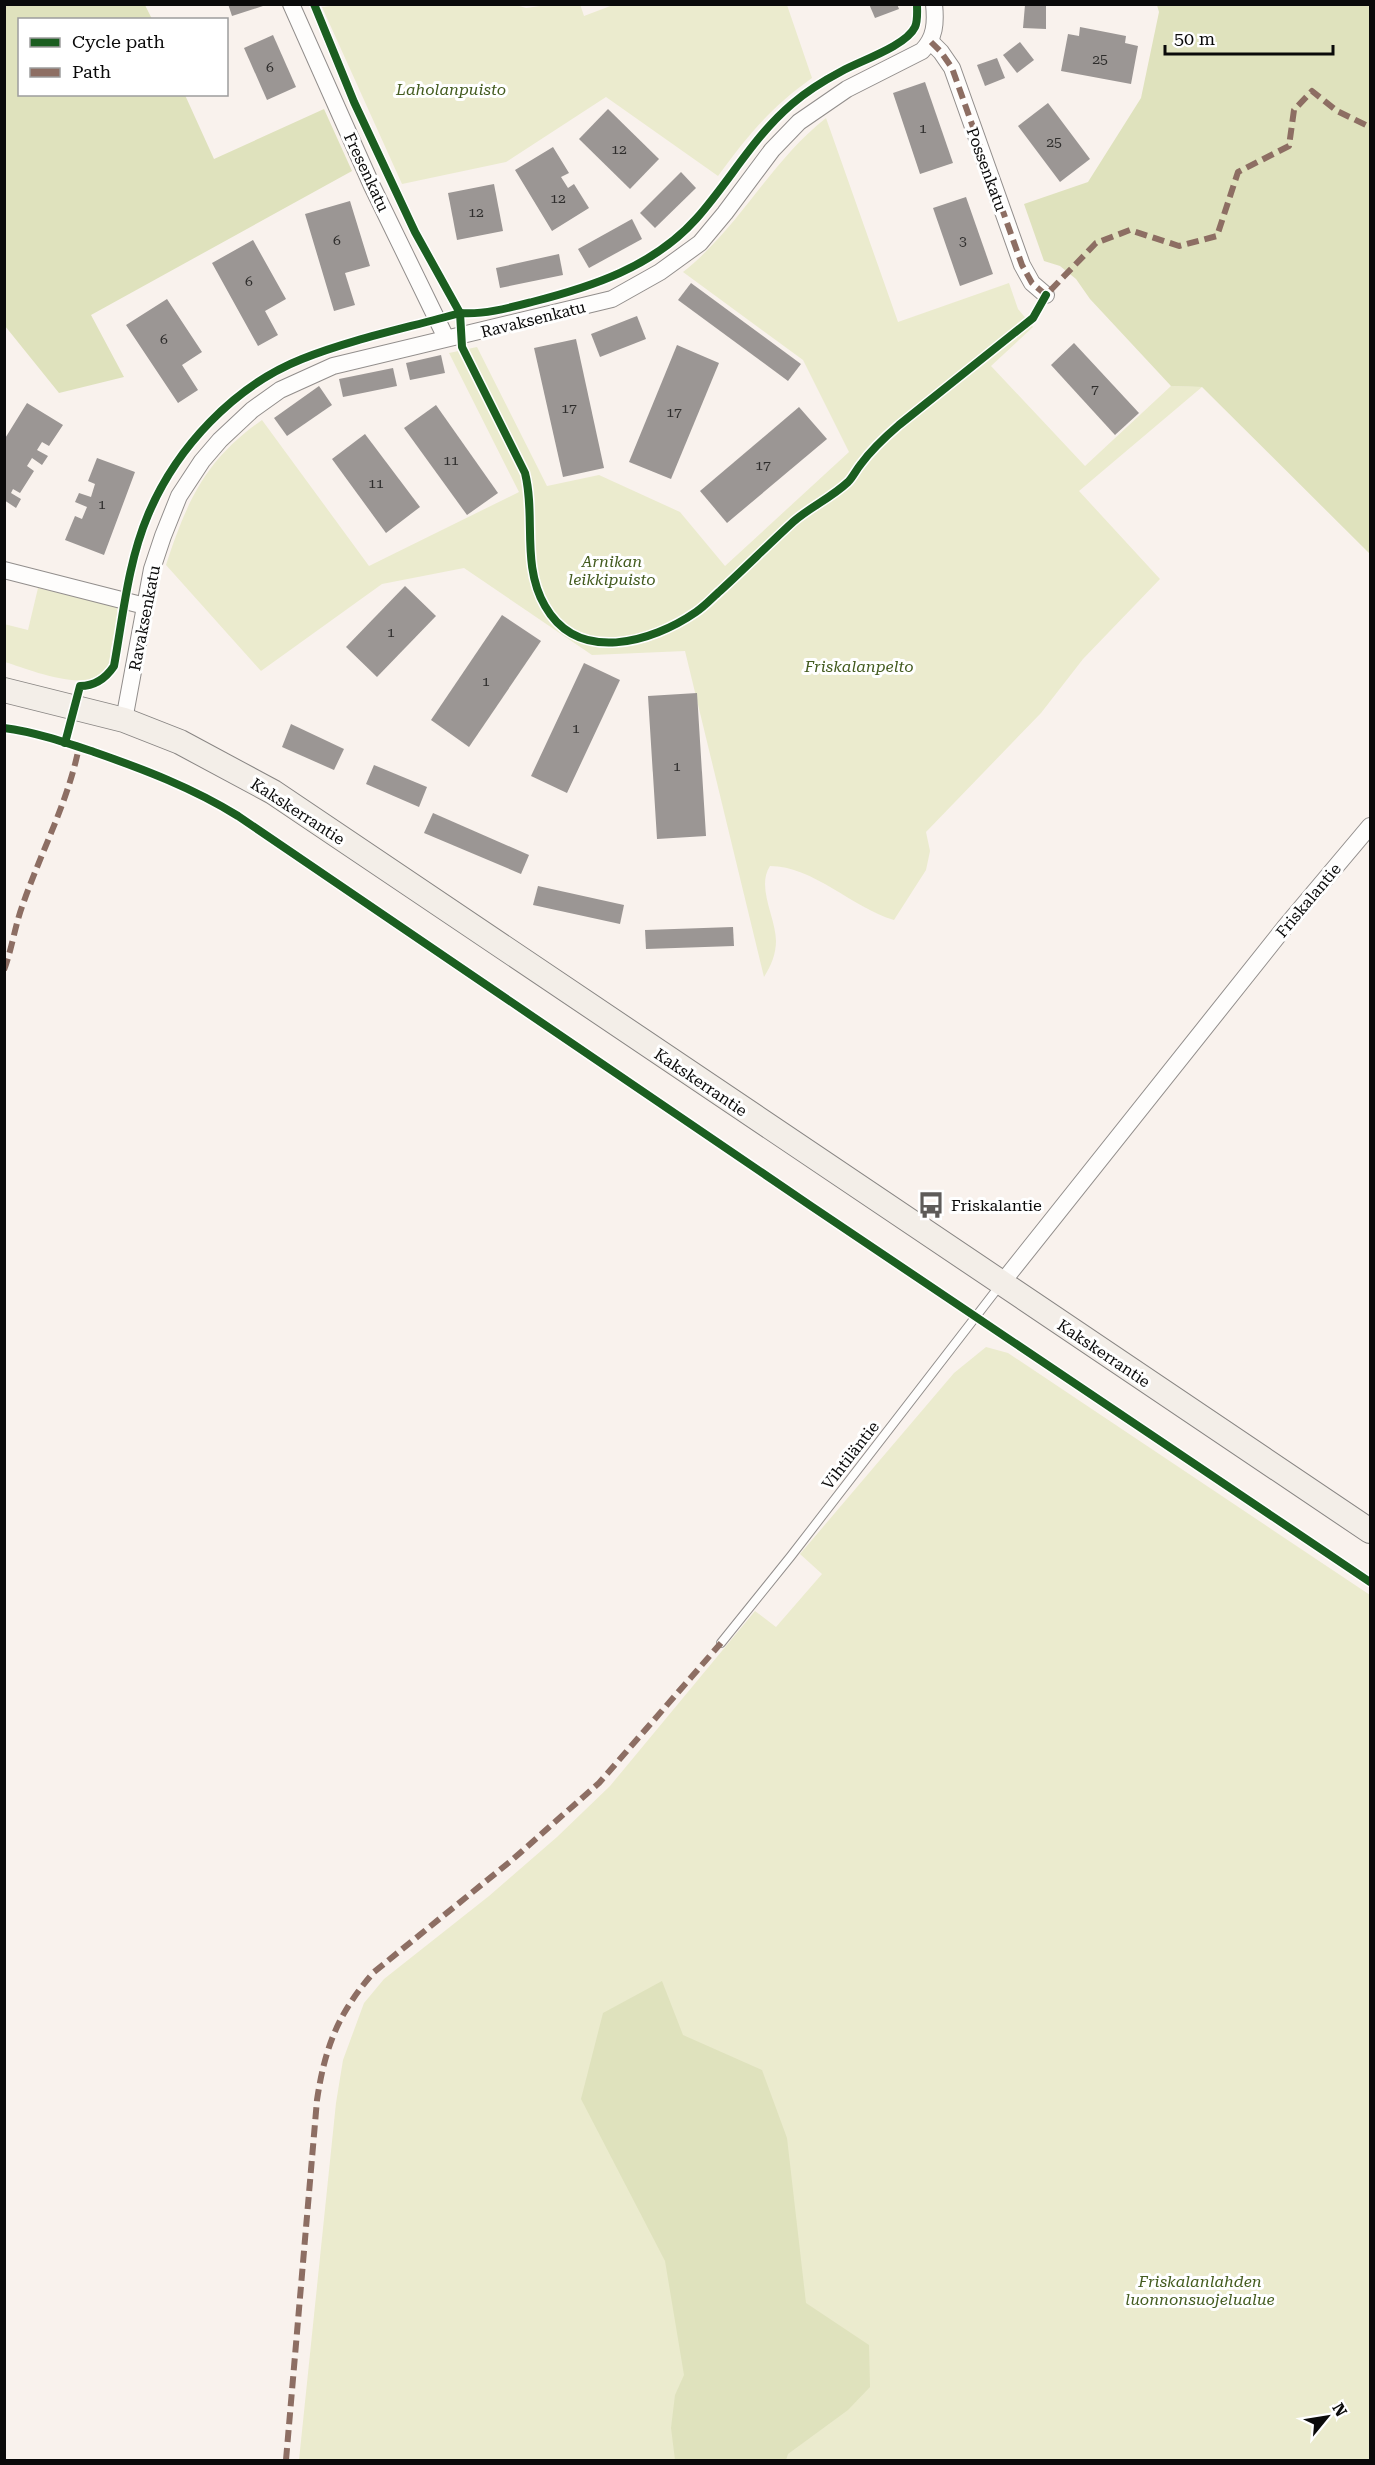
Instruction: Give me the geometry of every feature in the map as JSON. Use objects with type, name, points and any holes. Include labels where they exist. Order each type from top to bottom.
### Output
[{"type":"main road","name":"Kakskerrantie","points":[[4,690],[124,720],[180,742],[273,792],[1371,1532]]},
{"type":"street","name":"Fresenkatu","points":[[291,4],[372,186],[446,338]]},
{"type":"street","points":[[930,42],[934,30],[934,4]]},
{"type":"street","name":"Ravaksenkatu","points":[[124,720],[152,569],[179,496],[220,440],[252,410],[280,390],[333,366],[446,338],[487,331],[612,299],[684,256],[713,228],[772,150],[800,122],[848,89],[922,51],[930,42]]},
{"type":"street","name":"Possenkatu","points":[[930,42],[942,52],[952,68],[1022,266],[1032,283],[1046,295]]},
{"type":"street","points":[[4,570],[145,606]]},
{"type":"street","name":"Friskalantie","points":[[1001,1284],[1285,927],[1368,832]]},
{"type":"lane","name":"Vihtiläntie","points":[[721,1643],[1001,1284]]},
{"type":"green space","name":"Laholanpuisto","points":[[345,4],[512,4],[526,8],[580,4],[584,16],[613,5],[787,5],[812,78],[760,123],[718,176],[606,97],[506,162],[402,184],[322,7]]},
{"type":"green space","points":[[4,5],[145,5],[152,18],[18,18],[18,96],[185,96],[214,159],[324,109],[352,171],[91,315],[124,377],[59,393],[5,326]]},
{"type":"green space","points":[[1157,5],[1370,5],[1370,554],[1202,387],[1171,386],[1090,299],[1076,279],[1060,266],[1044,261],[1024,204],[1088,182],[1141,98],[1159,12]]},
{"type":"green space","name":"Friskalanpelto","points":[[826,118],[898,322],[1009,283],[1018,309],[1033,327],[991,366],[1085,466],[1171,386],[1202,387],[1079,491],[1160,579],[1083,659],[1041,713],[926,832],[930,851],[926,870],[894,920],[802,873],[770,866],[765,883],[776,946],[773,960],[764,977],[685,651],[592,655],[464,568],[382,584],[261,671],[166,565],[182,521],[212,467],[242,435],[262,420],[369,566],[519,492],[449,353],[477,347],[547,486],[599,475],[680,512],[725,566],[849,452],[803,360],[683,272],[722,235],[788,154]]},
{"type":"green space","points":[[38,588],[117,607],[109,664],[100,675],[89,679],[60,678],[5,662],[4,624],[28,630]]},
{"type":"green space","name":"Friskalanlahden luonnonsuojelualue","points":[[986,1347],[1008,1353],[1370,1595],[1370,2460],[299,2460],[336,2103],[343,2060],[364,2003],[384,1979],[489,1896],[557,1837],[610,1786],[755,1611],[776,1627],[822,1574],[800,1554],[954,1373]]},
{"type":"green space","points":[[662,1981],[683,2035],[762,2070],[787,2138],[806,2303],[869,2345],[870,2387],[848,2410],[788,2454],[786,2460],[675,2460],[671,2428],[675,2395],[684,2375],[665,2261],[581,2099],[603,2013]]},
{"type":"building","points":[[228,4],[266,4],[266,5],[232,16]]},
{"type":"building","points":[[869,4],[897,4],[899,9],[875,18]]},
{"type":"building","points":[[1025,5],[1046,6],[1046,29],[1023,28]]},
{"type":"building","points":[[1080,27],[1126,36],[1125,43],[1138,46],[1131,84],[1061,71],[1068,34],[1079,36]]},
{"type":"building","points":[[273,35],[296,87],[267,100],[244,48]]},
{"type":"building","points":[[1020,42],[1034,60],[1017,73],[1003,55]]},
{"type":"building","points":[[997,58],[1005,78],[985,86],[977,65]]},
{"type":"building","points":[[925,82],[953,163],[920,174],[893,93]]},
{"type":"building","points":[[1048,103],[1090,159],[1060,182],[1018,126]]},
{"type":"building","points":[[608,109],[659,159],[630,189],[579,139]]},
{"type":"building","points":[[553,147],[569,173],[561,177],[568,188],[574,184],[589,208],[552,231],[515,170]]},
{"type":"building","points":[[681,172],[696,188],[655,228],[640,213]]},
{"type":"building","points":[[494,184],[503,231],[457,240],[448,193]]},
{"type":"building","points":[[966,197],[993,274],[960,286],[933,208]]},
{"type":"building","points":[[350,201],[370,266],[345,273],[355,305],[334,311],[305,214]]},
{"type":"building","points":[[632,219],[642,239],[589,268],[578,249]]},
{"type":"building","points":[[253,240],[286,299],[265,311],[278,335],[258,346],[212,263]]},
{"type":"building","points":[[559,254],[563,275],[500,288],[496,268]]},
{"type":"building","points":[[691,283],[801,364],[788,381],[678,300]]},
{"type":"building","points":[[167,299],[202,352],[182,365],[198,390],[178,403],[126,325]]},
{"type":"building","points":[[637,316],[646,339],[600,357],[591,334]]},
{"type":"building","points":[[576,339],[604,468],[563,477],[534,348]]},
{"type":"building","points":[[1074,343],[1139,413],[1115,435],[1051,365]]},
{"type":"building","points":[[677,345],[719,363],[671,479],[629,462]]},
{"type":"building","points":[[441,355],[445,373],[410,380],[406,363]]},
{"type":"building","points":[[393,368],[397,386],[343,397],[339,379]]},
{"type":"building","points":[[319,386],[332,405],[287,436],[274,418]]},
{"type":"building","points":[[27,403],[63,425],[49,446],[42,442],[37,450],[48,456],[42,465],[32,458],[27,466],[34,471],[20,493],[13,489],[11,493],[21,499],[16,508],[4,500],[4,440]]},
{"type":"building","points":[[436,405],[498,493],[467,515],[404,428]]},
{"type":"building","points":[[799,407],[827,439],[727,523],[700,491]]},
{"type":"building","points":[[365,434],[420,507],[386,533],[332,459]]},
{"type":"building","points":[[97,458],[135,472],[104,555],[65,540],[75,516],[82,519],[87,507],[75,502],[79,493],[91,497],[95,484],[88,481]]},
{"type":"building","points":[[405,586],[436,616],[377,677],[346,647]]},
{"type":"building","points":[[502,615],[541,641],[469,747],[431,720]]},
{"type":"building","points":[[584,663],[620,680],[567,793],[531,776]]},
{"type":"building","points":[[697,693],[706,836],[657,839],[648,696]]},
{"type":"building","points":[[291,724],[344,749],[334,770],[282,747]]},
{"type":"building","points":[[374,765],[427,787],[419,807],[366,784]]},
{"type":"building","points":[[433,813],[529,855],[521,874],[424,833]]},
{"type":"building","points":[[538,886],[624,905],[620,924],[533,905]]},
{"type":"building","points":[[733,927],[734,946],[646,949],[645,930]]},
{"type":"marked path","points":[[931,42],[952,68],[1022,265],[1032,283],[1046,295],[1096,243],[1130,230],[1179,246],[1217,236],[1238,172],[1289,146],[1294,110],[1312,91],[1337,111],[1370,127]]},
{"type":"marked path","points":[[4,970],[20,912],[61,807],[79,747]]},
{"type":"marked path","points":[[286,2460],[317,2100],[324,2063],[342,2017],[374,1972],[512,1860],[599,1783],[721,1643]]},
{"type":"cycle path","points":[[314,4],[354,102],[415,232],[460,313],[462,347],[525,473],[528,489],[531,557],[538,590],[545,606],[559,624],[576,636],[595,642],[637,639],[678,623],[699,610],[793,522],[848,482],[879,443],[1033,318],[1046,295]]},
{"type":"cycle path","points":[[65,743],[80,686],[91,685],[100,680],[114,666],[136,551],[148,515],[160,490],[191,443],[231,403],[253,385],[277,371],[321,352],[460,313],[478,313],[514,307],[554,296],[598,282],[641,262],[679,236],[696,219],[753,145],[792,104],[829,78],[893,47],[910,34],[916,25],[917,4]]},
{"type":"cycle path","points":[[4,728],[49,738],[131,765],[186,788],[238,816],[811,1206],[1370,1582]]},
{"type":"place","name":"Friskalantie","points":[[931,1205]]},
{"type":"park label","name":"Arnikan leikkipuisto","points":[[612,570]]}]
